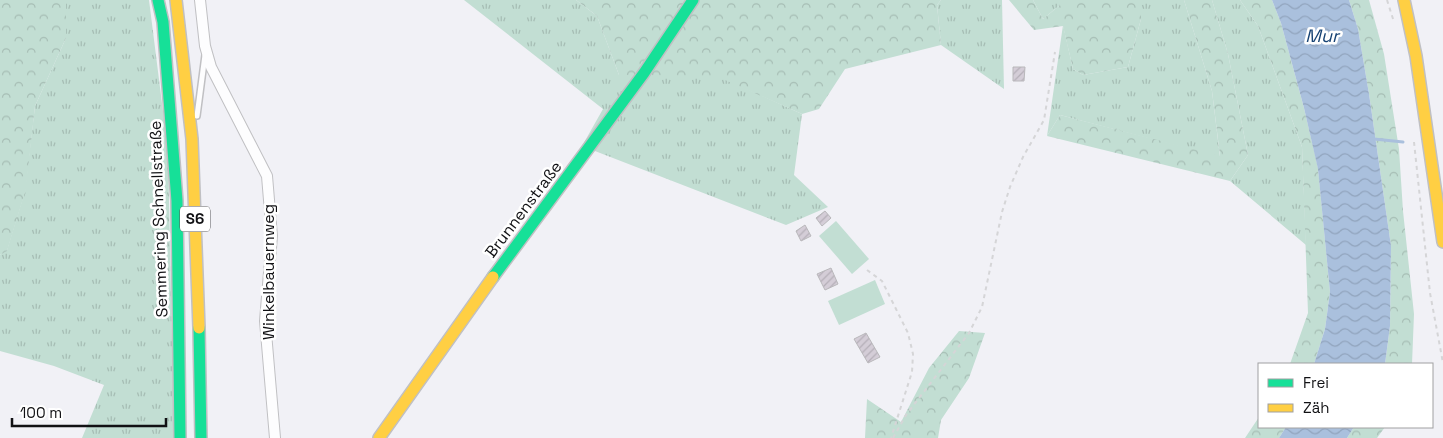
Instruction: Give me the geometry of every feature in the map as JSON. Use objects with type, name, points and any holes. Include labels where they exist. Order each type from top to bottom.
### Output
[{"type":"main road","name":"Semmering Schnellstraße","points":[[157,0],[163,22],[177,201],[180,438]]},
{"type":"main road","name":"S6","points":[[176,0],[192,139],[201,381],[201,438]]},
{"type":"main road","name":"Brunnenstraße","points":[[379,438],[483,291],[644,73],[693,0]]},
{"type":"main road","points":[[1404,0],[1416,56],[1443,242]]},
{"type":"street","name":"Winkelbauernweg","points":[[200,0],[205,46],[211,67],[267,176],[272,236],[265,321],[276,438]]},
{"type":"lane","points":[[192,139],[203,77],[205,46]]},
{"type":"path","points":[[1388,0],[1396,30]]},
{"type":"path","points":[[892,438],[906,415],[969,333],[982,307],[1002,212],[1010,187],[1023,157],[1044,120],[1056,52]]},
{"type":"path","points":[[1414,142],[1430,292],[1443,363]]},
{"type":"path","points":[[867,270],[882,281],[908,333],[912,354],[912,372],[892,438]]},
{"type":"green space","points":[[0,0],[66,0],[66,38],[35,106],[26,189],[7,251],[0,255]]},
{"type":"green space","points":[[66,0],[149,0],[168,151],[174,438],[82,438],[104,385],[54,366],[0,351],[0,255],[7,250],[25,191],[35,106],[66,38]]},
{"type":"green space","points":[[464,0],[576,0],[597,16],[619,75],[716,75],[802,114],[794,175],[828,207],[786,225],[582,146],[603,109]]},
{"type":"green space","points":[[576,0],[941,0],[937,5],[941,45],[845,69],[819,109],[802,114],[716,76],[619,75],[597,16]]},
{"type":"green space","points":[[941,0],[1002,0],[1004,89],[941,45],[937,5]]},
{"type":"green space","points":[[1009,0],[1033,0],[1043,19],[1060,5],[1060,0],[1141,0],[1141,19],[1128,67],[1083,75],[1073,69],[1063,26],[1034,30]]},
{"type":"green space","points":[[1033,0],[1060,0],[1060,5],[1043,19]]},
{"type":"green space","points":[[1141,0],[1184,0],[1212,91],[1220,157],[1060,115],[1047,136],[1063,25],[1073,69],[1083,75],[1128,67],[1141,19]]},
{"type":"green space","points":[[1184,0],[1212,0],[1228,54],[1248,155],[1230,181],[1047,136],[1060,115],[1220,156],[1212,91]]},
{"type":"green space","points":[[1212,0],[1240,0],[1258,26],[1302,147],[1306,245],[1230,181],[1248,155],[1228,54]]},
{"type":"green space","points":[[1240,0],[1272,0],[1281,23],[1318,168],[1330,292],[1325,329],[1314,363],[1290,363],[1308,313],[1302,147],[1258,26]]},
{"type":"green space","points":[[1349,0],[1369,0],[1384,54],[1399,149],[1403,211],[1414,314],[1412,363],[1385,363],[1390,326],[1391,246],[1358,29]]},
{"type":"green space","points":[[836,221],[869,259],[852,274],[819,236]]},
{"type":"green space","points":[[875,280],[885,304],[839,325],[828,301]]},
{"type":"green space","points":[[959,331],[985,333],[969,378],[941,420],[938,438],[865,438],[867,399],[901,422],[929,368]]},
{"type":"green space","points":[[1258,418],[1258,428],[1285,428],[1279,438],[1245,438]]},
{"type":"green space","points":[[1353,428],[1384,428],[1377,438],[1347,438]]},
{"type":"water","name":"Mur","points":[[1272,0],[1349,0],[1358,29],[1391,246],[1390,326],[1385,363],[1314,363],[1325,329],[1330,292],[1318,169],[1281,23]]},
{"type":"water","points":[[1285,428],[1353,428],[1347,438],[1279,438]]},
{"type":"building","points":[[1013,67],[1025,67],[1024,81],[1013,81]]},
{"type":"building","points":[[825,211],[831,218],[822,226],[816,218]]},
{"type":"building","points":[[805,225],[811,236],[801,241],[796,231]]},
{"type":"building","points":[[831,268],[838,284],[825,290],[817,274]]},
{"type":"building","points":[[866,333],[880,357],[868,363],[854,339]]},
{"type":"waterway","points":[[1374,139],[1403,142]]},
{"type":"traffic: fast","points":[[158,0],[163,22],[177,201],[180,438]]},
{"type":"traffic: fast","points":[[493,277],[644,73],[693,0]]},
{"type":"traffic: fast","points":[[199,328],[201,438]]},
{"type":"traffic: slow","points":[[176,0],[192,139],[199,328]]},
{"type":"traffic: slow","points":[[1404,0],[1416,56],[1443,242]]},
{"type":"traffic: slow","points":[[379,438],[493,277]]}]
